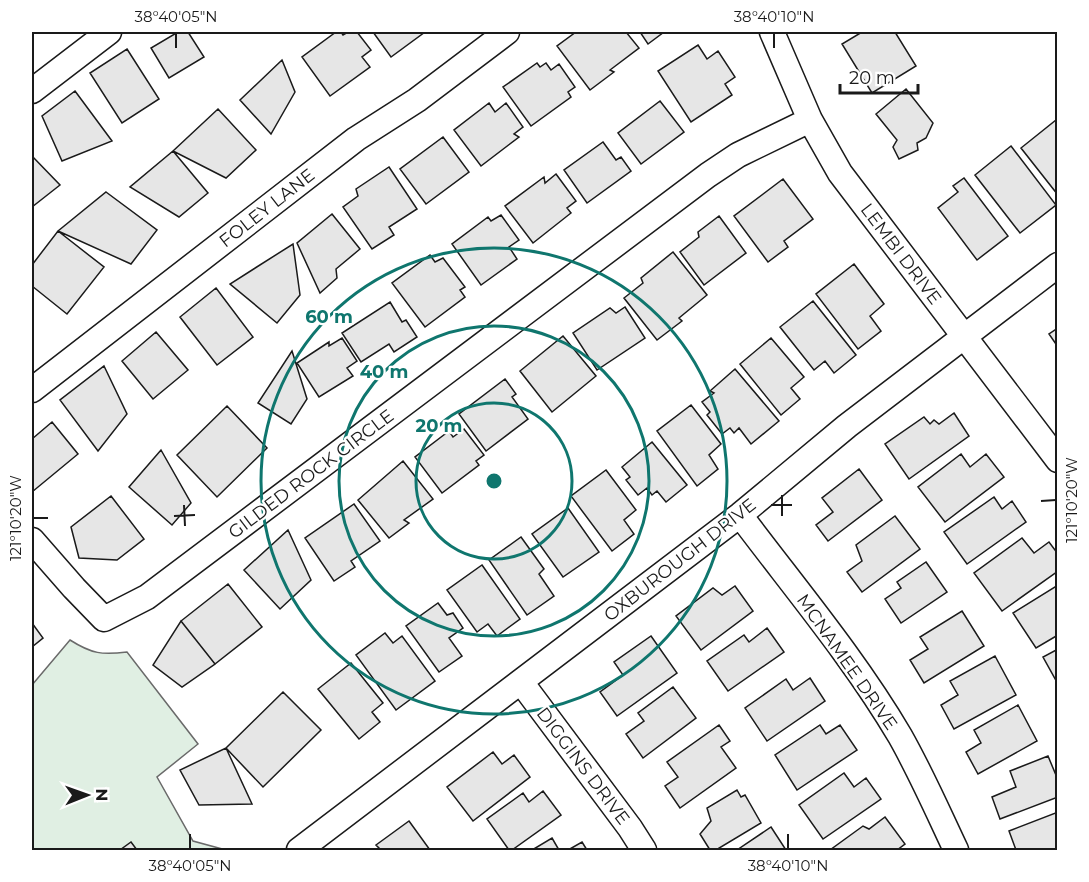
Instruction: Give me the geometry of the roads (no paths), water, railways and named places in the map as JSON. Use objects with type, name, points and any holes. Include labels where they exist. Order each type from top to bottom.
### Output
[{"type":"street","points":[[32,91],[109,32]]},
{"type":"street","name":"FOLEY LANE","points":[[32,390],[356,139],[417,100],[507,32]]},
{"type":"street","name":"LEMBI DRIVE","points":[[772,32],[810,120],[840,173],[1058,460]]},
{"type":"street","name":"GILDED ROCK CIRCLE","points":[[32,540],[104,619],[147,597],[708,175],[738,155],[810,120]]},
{"type":"street","name":"OXBUROUGH DRIVE","points":[[299,850],[740,515],[847,426],[1058,266]]},
{"type":"street","name":"MCNAMEE DRIVE","points":[[740,515],[862,677],[899,736],[956,850]]},
{"type":"street","name":"DIGGINS DRIVE","points":[[520,682],[630,828],[644,850]]}]
